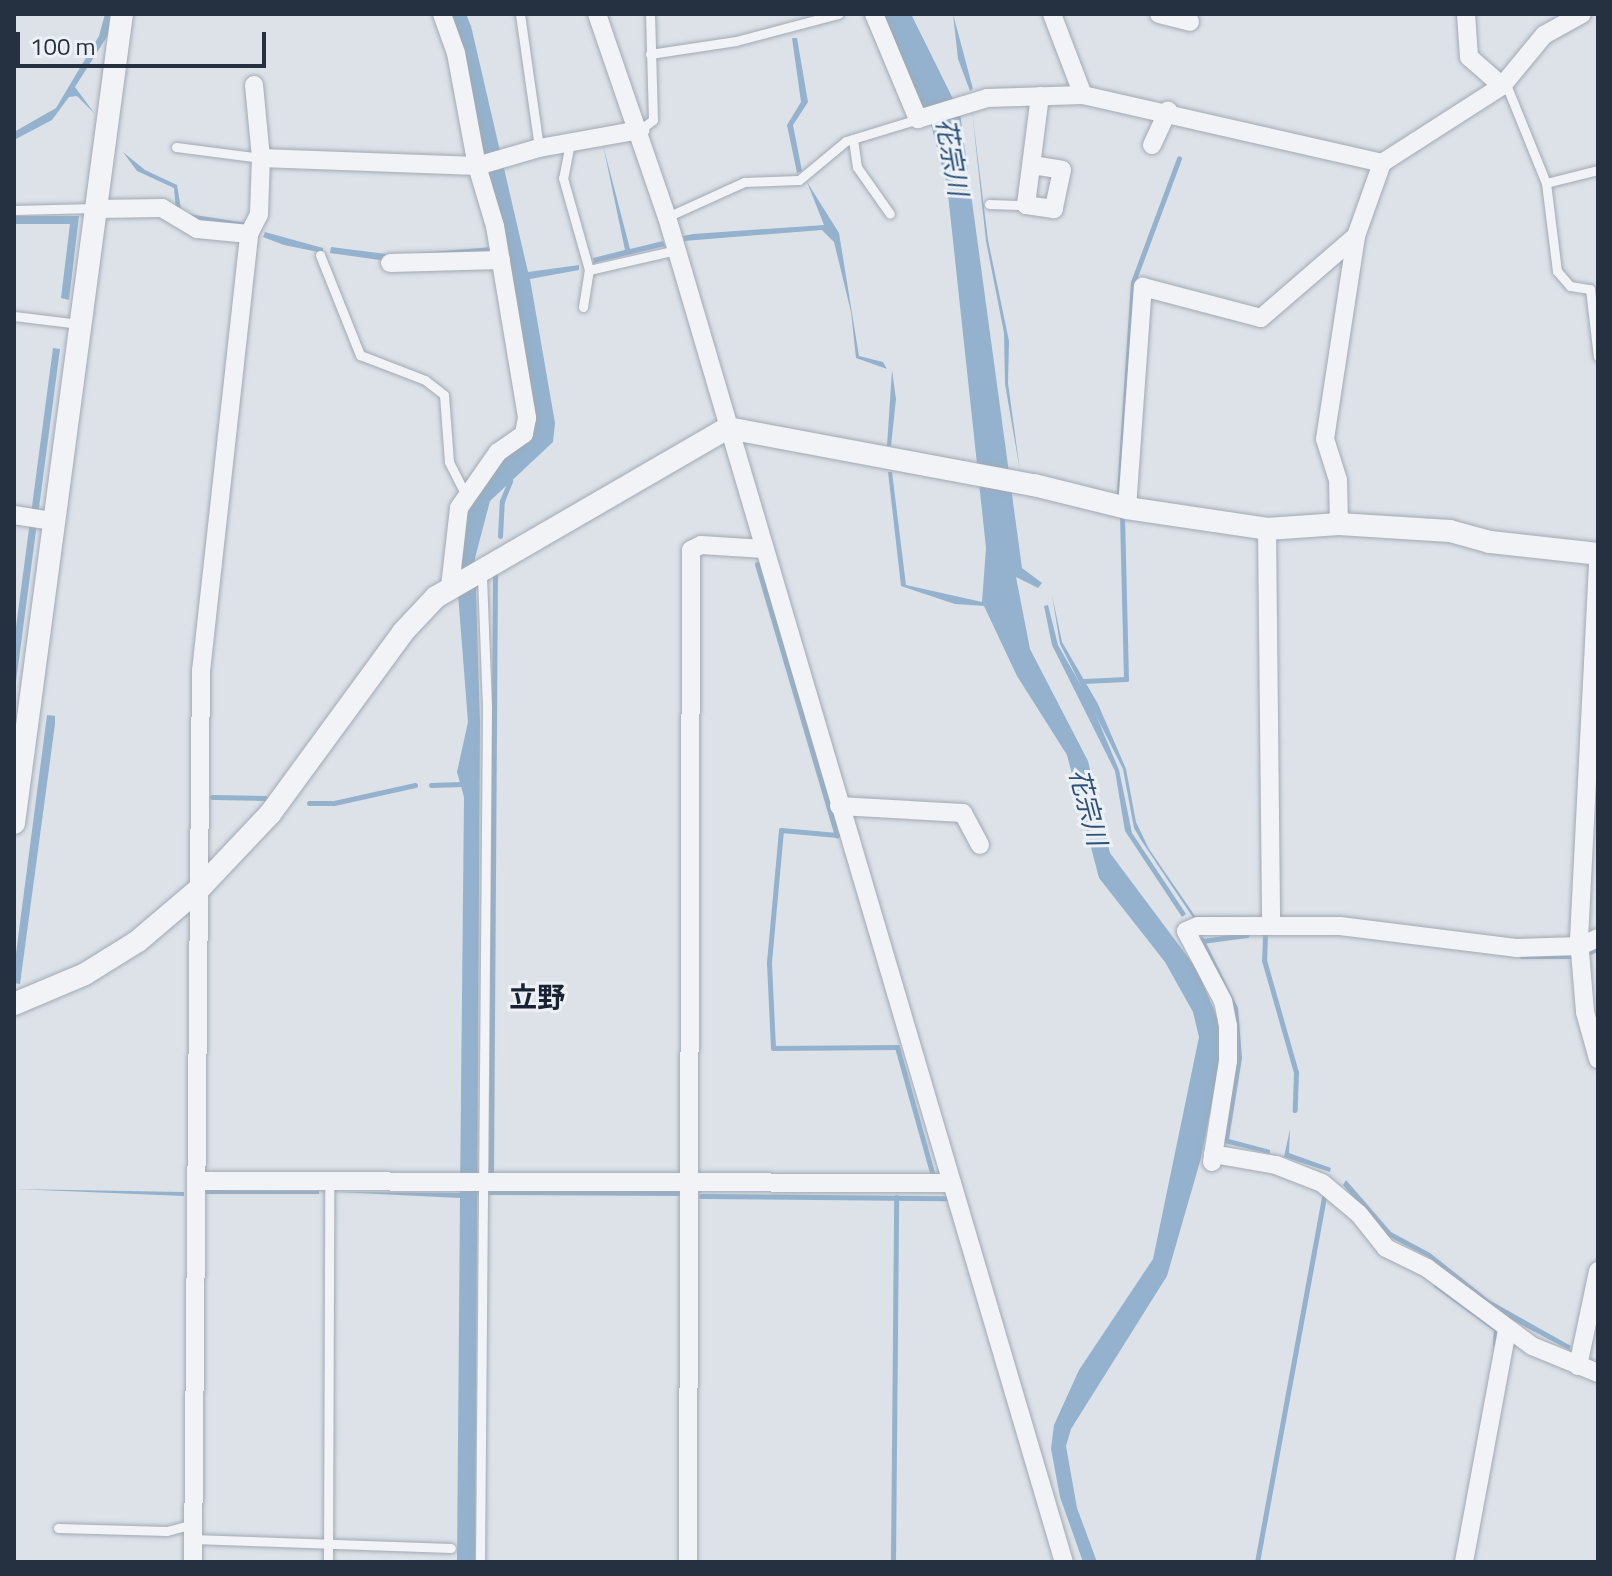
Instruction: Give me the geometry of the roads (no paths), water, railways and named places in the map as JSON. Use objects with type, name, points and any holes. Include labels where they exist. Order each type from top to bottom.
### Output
[{"type":"street","points":[[14,823],[122,14]]},
{"type":"street","points":[[442,14],[456,53],[477,166],[501,260],[527,418],[524,434],[498,452],[466,495],[452,540],[450,587]]},
{"type":"street","points":[[597,14],[640,130],[667,217],[948,1183],[1064,1562]]},
{"type":"street","points":[[874,14],[918,119],[987,98],[1083,95],[1168,111],[1382,163]]},
{"type":"street","points":[[1052,14],[1083,95]]},
{"type":"street","points":[[1159,14],[1190,22]]},
{"type":"street","points":[[1466,14],[1469,57],[1504,84]]},
{"type":"street","points":[[1339,524],[1338,480],[1325,439],[1356,236],[1382,163],[1504,84],[1544,35],[1582,14]]},
{"type":"street","points":[[193,1562],[201,671],[249,234],[259,214],[261,158],[254,85]]},
{"type":"street","points":[[1032,165],[1062,170],[1054,209],[1026,205],[1040,96]]},
{"type":"street","points":[[1152,145],[1168,111]]},
{"type":"street","points":[[261,158],[477,166],[539,148],[640,130]]},
{"type":"street","points":[[96,209],[162,208],[197,229],[249,234]]},
{"type":"street","points":[[1127,508],[1143,287],[1261,318],[1356,236]]},
{"type":"street","points":[[390,263],[501,260]]},
{"type":"street","points":[[14,1004],[85,974],[138,941],[199,889],[270,814],[403,632],[450,587],[728,428],[959,474],[1034,485],[1127,508],[1267,529],[1339,524],[1450,531],[1490,542],[1598,554]]},
{"type":"street","points":[[14,515],[53,521]]},
{"type":"street","points":[[1267,529],[1271,925]]},
{"type":"street","points":[[688,1562],[691,550],[701,545],[764,549]]},
{"type":"street","points":[[1598,564],[1580,946],[1598,1059]]},
{"type":"street","points":[[839,806],[963,813],[980,845]]},
{"type":"street","points":[[1598,938],[1580,946],[1516,948],[1340,926],[1198,926],[1186,931],[1223,1001],[1228,1026],[1228,1061],[1212,1158],[1276,1165],[1322,1183],[1359,1214],[1386,1248],[1427,1268],[1507,1330],[1598,1373]]},
{"type":"street","points":[[197,1181],[948,1183]]},
{"type":"street","points":[[1578,1366],[1598,1271]]},
{"type":"street","points":[[1464,1562],[1507,1330]]},
{"type":"lane","points":[[520,14],[539,148]]},
{"type":"lane","points":[[640,130],[653,120],[650,14]]},
{"type":"lane","points":[[650,54],[736,41],[838,14]]},
{"type":"lane","points":[[1504,84],[1546,183],[1557,271],[1570,286],[1590,289],[1598,357]]},
{"type":"lane","points":[[667,217],[744,182],[799,180],[853,139],[918,119]]},
{"type":"lane","points":[[853,139],[857,167],[890,214]]},
{"type":"lane","points":[[570,143],[563,178],[589,270],[583,307]]},
{"type":"lane","points":[[176,147],[261,158]]},
{"type":"lane","points":[[1546,183],[1598,170]]},
{"type":"lane","points":[[989,204],[1026,205]]},
{"type":"lane","points":[[14,210],[96,209]]},
{"type":"lane","points":[[589,270],[676,250]]},
{"type":"lane","points":[[320,255],[360,355],[425,380],[444,395],[449,462],[466,495]]},
{"type":"lane","points":[[14,316],[80,324]]},
{"type":"lane","points":[[480,1562],[487,707],[482,567]]},
{"type":"lane","points":[[328,1562],[329,1183]]},
{"type":"lane","points":[[58,1528],[193,1532],[328,1544],[451,1548]]},
{"type":"water","points":[[105,14],[112,14],[110,32],[75,87],[95,114],[77,96],[69,97],[52,120],[14,140],[14,132],[56,108],[99,36]]},
{"type":"water","points":[[446,14],[466,14],[471,26],[528,272],[579,265],[579,270],[530,279],[555,423],[553,442],[490,501],[475,558],[480,722],[475,1562],[457,1562],[460,1198],[338,1192],[460,1193],[464,797],[457,772],[468,722],[458,594],[466,507],[499,458],[527,439],[505,253],[394,262],[330,253],[331,247],[394,255],[505,246]]},
{"type":"water","name":"花宗川","points":[[881,14],[911,14],[960,113],[1022,568],[1042,583],[1038,588],[1016,577],[1030,649],[1088,761],[1110,853],[1196,968],[1218,1019],[1221,1057],[1201,1158],[1167,1276],[1071,1429],[1066,1446],[1077,1508],[1097,1562],[1083,1562],[1060,1497],[1051,1449],[1054,1425],[1079,1370],[1153,1259],[1199,1037],[1193,1012],[1165,962],[1099,878],[1067,755],[1017,676],[984,606],[955,604],[901,586],[888,472],[892,472],[906,585],[982,602],[986,548],[947,185],[931,125]]},
{"type":"water","points":[[953,14],[973,89],[970,91],[958,59]]},
{"type":"water","points":[[792,38],[797,38],[808,102],[793,125],[802,171],[797,173],[787,125],[801,102]]},
{"type":"water","points":[[972,111],[988,240],[1009,341],[1008,383],[1020,471],[1005,384],[1004,333],[986,241]]},
{"type":"water","points":[[603,145],[630,249],[663,241],[665,246],[594,263],[593,258],[625,250]]},
{"type":"water","points":[[123,152],[145,170],[177,185],[181,209],[188,214],[247,223],[247,228],[201,222],[176,211],[174,188],[137,171]]},
{"type":"water","points":[[807,182],[839,233],[859,356],[883,362],[887,369],[856,358],[851,312],[834,242],[822,230],[684,241],[683,236],[693,234],[824,225]]},
{"type":"water","points":[[14,216],[79,216],[69,300],[61,298],[70,224],[14,224]]},
{"type":"water","points":[[265,232],[323,248],[323,253],[284,245],[263,237]]},
{"type":"water","points":[[53,348],[60,349],[14,697],[14,642]]},
{"type":"water","points":[[892,370],[896,399],[891,446],[887,446]]},
{"type":"water","points":[[1052,595],[1062,642],[1098,704],[1126,769],[1136,822],[1149,849],[1195,916],[1261,917],[1194,919],[1141,840],[1134,828],[1123,769],[1060,644]]},
{"type":"water","points":[[1048,605],[1058,645],[1091,703],[1119,770],[1132,833],[1186,914],[1182,917],[1125,831],[1115,771],[1052,645],[1044,606]]},
{"type":"water","points":[[47,715],[55,716],[55,724],[20,984],[14,983],[14,969]]},
{"type":"water","points":[[1203,937],[1238,1008],[1242,1058],[1229,1139],[1270,1150],[1270,1154],[1224,1143],[1237,1059],[1199,939]]},
{"type":"water","points":[[1290,1129],[1289,1153],[1331,1168],[1330,1172],[1284,1157]]},
{"type":"water","points":[[1346,1180],[1391,1232],[1430,1253],[1489,1300],[1571,1346],[1569,1350],[1503,1315],[1428,1257],[1384,1234],[1343,1185]]},
{"type":"water","points":[[14,1189],[184,1192],[184,1196]]},
{"type":"water","points":[[206,1190],[319,1191],[319,1194],[206,1194]]},
{"type":"waterway","points":[[1119,493],[1133,282],[1179,158]]},
{"type":"waterway","points":[[500,536],[502,501],[510,481]]},
{"type":"waterway","points":[[1084,681],[1126,679],[1122,517]]},
{"type":"waterway","points":[[757,564],[837,835],[781,830],[769,963],[773,1048],[897,1047],[933,1176]]},
{"type":"waterway","points":[[491,1175],[495,575]]},
{"type":"waterway","points":[[431,785],[462,784]]},
{"type":"waterway","points":[[309,803],[334,803],[415,785]]},
{"type":"waterway","points":[[212,797],[265,798]]},
{"type":"waterway","points":[[1202,941],[1247,935]]},
{"type":"waterway","points":[[1265,935],[1264,960],[1296,1072],[1295,1110]]},
{"type":"waterway","points":[[1590,952],[1598,948]]},
{"type":"waterway","points":[[1522,956],[1569,956]]},
{"type":"waterway","points":[[490,1192],[685,1193]]},
{"type":"waterway","points":[[701,1196],[945,1198]]},
{"type":"waterway","points":[[893,1562],[896,1197]]},
{"type":"waterway","points":[[1257,1562],[1324,1197]]},
{"type":"waterway","points":[[1436,1285],[1496,1329],[1495,1344]]},
{"type":"district","name":"立野","points":[[537,997]]}]
